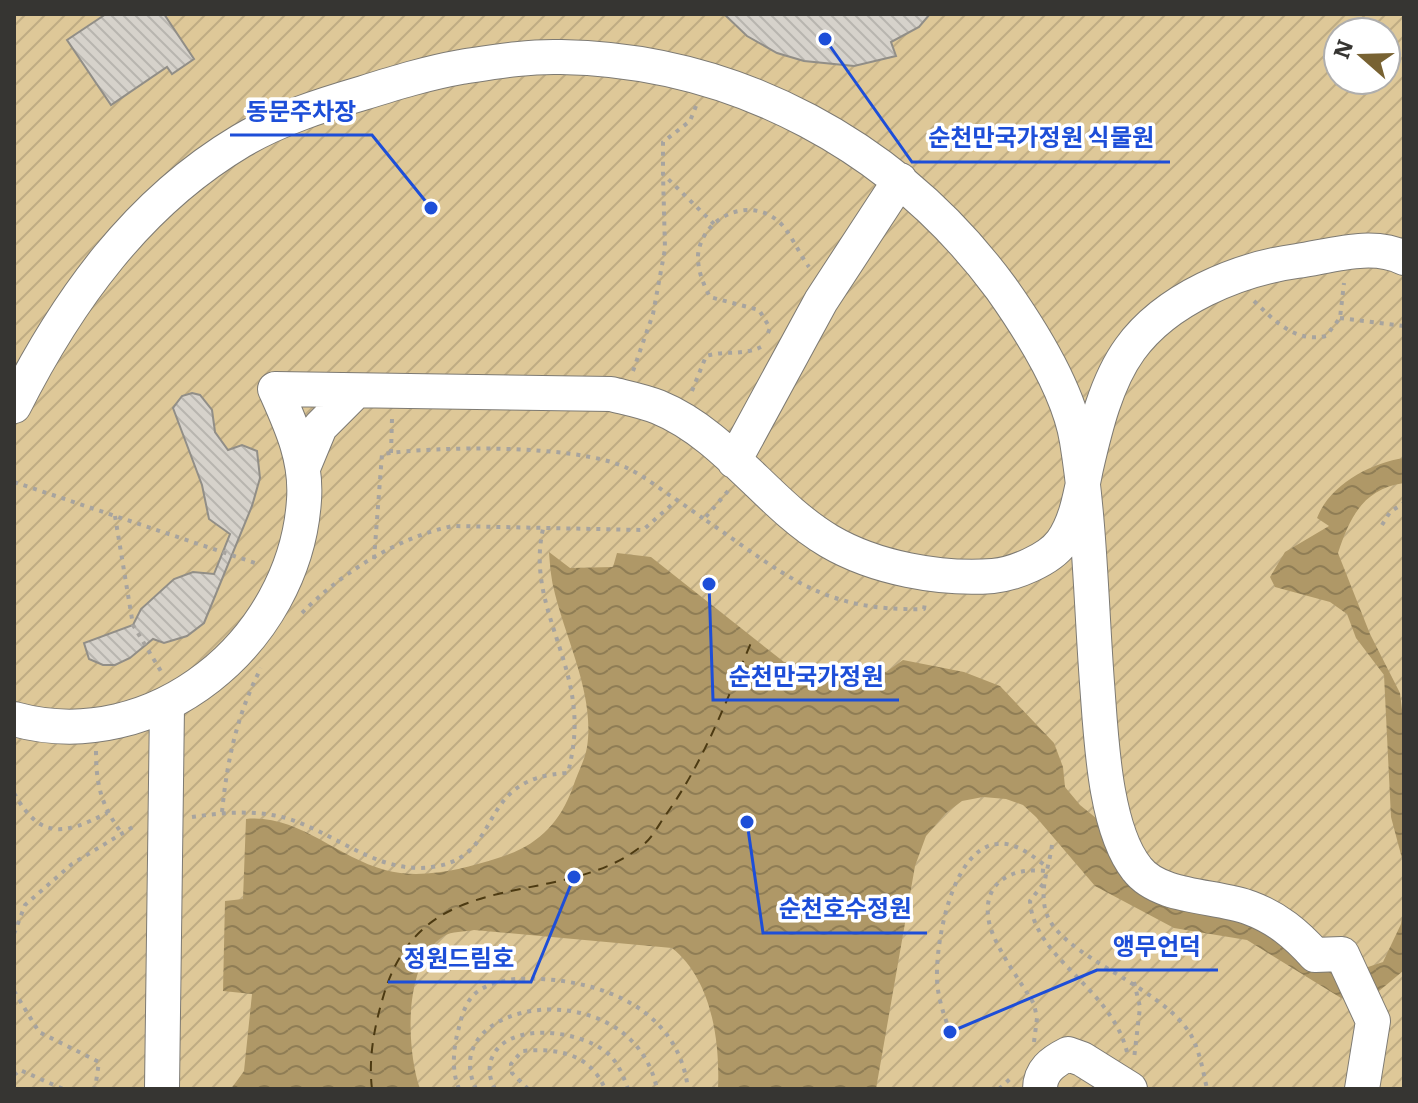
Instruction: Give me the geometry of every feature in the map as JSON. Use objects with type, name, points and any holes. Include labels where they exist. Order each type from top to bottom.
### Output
[{"type":"street","points":[[14,406],[61,320],[96,272],[159,203],[244,139],[308,111],[421,75],[518,58],[615,59],[748,91],[802,116],[870,156],[938,213],[1030,328],[1076,434],[1083,485],[1103,766],[1123,842],[1135,868],[1160,884],[1246,906],[1274,919],[1315,955],[1342,954],[1373,1021],[1362,1089]]},
{"type":"street","points":[[740,466],[827,292],[900,180]]},
{"type":"street","points":[[14,719],[83,728],[172,702],[218,670],[268,612],[299,537],[304,499],[298,443],[275,389],[559,393],[623,397],[659,408],[680,420],[829,541],[872,560],[966,577],[997,576],[1050,554],[1061,544],[1070,527],[1083,485],[1095,429],[1129,350],[1162,316],[1212,287],[1282,263],[1366,250],[1404,258]]},
{"type":"street","points":[[303,468],[320,427],[356,391]]},
{"type":"street","points":[[162,1089],[165,821],[172,702]]},
{"type":"street","points":[[1027,1082],[1040,1080],[1046,1068],[1068,1054],[1082,1059],[1130,1089]]},
{"type":"path","points":[[623,397],[653,314],[665,249],[663,142],[690,121],[706,80]]},
{"type":"path","points":[[663,174],[714,224]]},
{"type":"path","points":[[680,420],[706,356],[724,351],[743,355],[754,351],[764,346],[770,328],[759,310],[710,297],[701,280],[699,249],[714,224],[733,210],[753,210],[778,221],[827,292]]},
{"type":"path","points":[[1232,280],[1278,324],[1296,336],[1315,339],[1326,336],[1340,318],[1344,280],[1336,255]]},
{"type":"path","points":[[1340,318],[1404,326]]},
{"type":"path","points":[[374,559],[382,454],[412,449],[571,453],[626,467],[806,588],[839,602],[887,610],[924,609],[931,572]]},
{"type":"path","points":[[704,519],[740,466]]},
{"type":"path","points":[[14,482],[286,573]]},
{"type":"path","points":[[293,623],[311,604],[374,559],[423,532],[453,526],[643,530],[677,500]]},
{"type":"path","points":[[1382,525],[1390,512],[1404,503]]},
{"type":"path","points":[[115,516],[133,625],[172,702]]},
{"type":"path","points":[[14,934],[25,905],[72,864],[139,824],[222,812],[266,814],[296,822],[384,862],[414,868],[459,861],[475,850],[498,806],[531,777],[568,773],[575,743],[574,709],[541,590],[537,561],[543,529]]},
{"type":"path","points":[[222,812],[227,762],[239,722],[268,658]]},
{"type":"path","points":[[96,725],[97,789],[107,813],[121,832]]},
{"type":"path","points":[[14,793],[26,816],[54,830],[69,829],[107,813]]},
{"type":"path","points":[[950,1032],[937,980],[938,950],[950,900],[962,870],[986,847],[999,843],[1016,847],[1046,870]]},
{"type":"path","points":[[1052,845],[1043,884],[1047,916],[1054,928],[1094,959],[1134,982],[1164,1005],[1190,1035],[1207,1089]]},
{"type":"path","points":[[1029,1054],[1037,1018],[1034,1004],[989,924],[988,904],[1000,880],[1013,871],[1046,870]]},
{"type":"path","points":[[1043,884],[1030,901],[1039,931],[1064,964],[1107,1007],[1123,1035],[1131,1069],[1138,1043],[1140,1007],[1134,982]]},
{"type":"path","points":[[459,1089],[453,1069],[455,1042],[466,1006],[475,993],[495,983],[531,979],[580,983],[639,1006],[672,1038],[688,1089]]},
{"type":"path","points":[[14,991],[39,1032],[99,1062],[95,1089]]},
{"type":"path","points":[[476,1089],[471,1063],[486,1030],[505,1016],[526,1010],[563,1011],[618,1027],[646,1054],[657,1089]]},
{"type":"path","points":[[495,1089],[489,1075],[495,1049],[514,1036],[534,1034],[578,1039],[607,1052],[628,1089]]},
{"type":"path","points":[[528,1089],[512,1073],[511,1064],[522,1051],[533,1050],[570,1054],[585,1061],[605,1089]]},
{"type":"path","points":[[14,1075],[20,1070],[63,1089]]},
{"type":"path","points":[[999,1089],[1027,1082]]},
{"type":"shaded area","points":[[14,14],[1404,14],[1404,1089],[14,1089]]},
{"type":"water","points":[[1404,458],[1404,483],[1378,491],[1368,498],[1353,517],[1338,553],[1370,634],[1400,693],[1404,727],[1404,866],[1391,817],[1384,675],[1356,638],[1347,614],[1330,602],[1275,587],[1270,577],[1285,552],[1329,526],[1317,518],[1331,495],[1342,485],[1365,470]]},
{"type":"water","points":[[549,552],[570,568],[613,567],[617,553],[651,557],[784,662],[886,672],[903,660],[964,672],[1000,686],[1054,743],[1063,767],[1065,787],[1080,805],[1209,910],[1271,933],[1324,971],[1347,974],[1383,962],[1401,924],[1404,901],[1403,971],[1373,996],[1341,998],[1247,940],[1174,928],[1095,886],[1023,805],[1006,799],[983,797],[962,801],[946,813],[926,836],[915,866],[876,1089],[718,1089],[717,1051],[711,1012],[696,977],[686,961],[672,948],[474,930],[444,936],[431,948],[421,965],[411,1007],[412,1051],[420,1089],[231,1089],[244,1071],[252,994],[223,991],[225,901],[243,899],[246,819],[283,823],[367,864],[413,874],[457,869],[512,853],[545,832],[561,812],[585,757],[588,728],[584,689],[554,589]]},
{"type":"building","points":[[106,14],[164,14],[194,59],[172,74],[167,67],[111,105],[67,40]]},
{"type":"building","points":[[724,14],[930,14],[919,27],[891,42],[896,56],[854,66],[804,61],[777,53],[747,36]]},
{"type":"building","points":[[192,393],[200,395],[212,410],[215,432],[228,450],[242,445],[257,451],[260,478],[252,506],[204,623],[187,636],[164,643],[153,639],[130,658],[115,665],[103,665],[89,659],[84,643],[133,625],[141,609],[174,579],[193,572],[214,574],[230,534],[209,519],[202,485],[173,408],[182,396]]},
{"type":"ferry route","points":[[372,1089],[372,1053],[378,1017],[384,994],[403,952],[430,923],[462,905],[573,878],[610,865],[643,845],[655,832],[692,774],[753,638]]},
{"type":"place","name":"순천만국가정원 식물원","points":[[825,39]]},
{"type":"place","name":"동문주차장","points":[[431,208]]},
{"type":"place","name":"순천만국가정원","points":[[709,584]]},
{"type":"place","name":"순천호수정원","points":[[747,822]]},
{"type":"place","name":"정원드림호","points":[[574,877]]},
{"type":"place","name":"앵무언덕","points":[[950,1032]]}]
